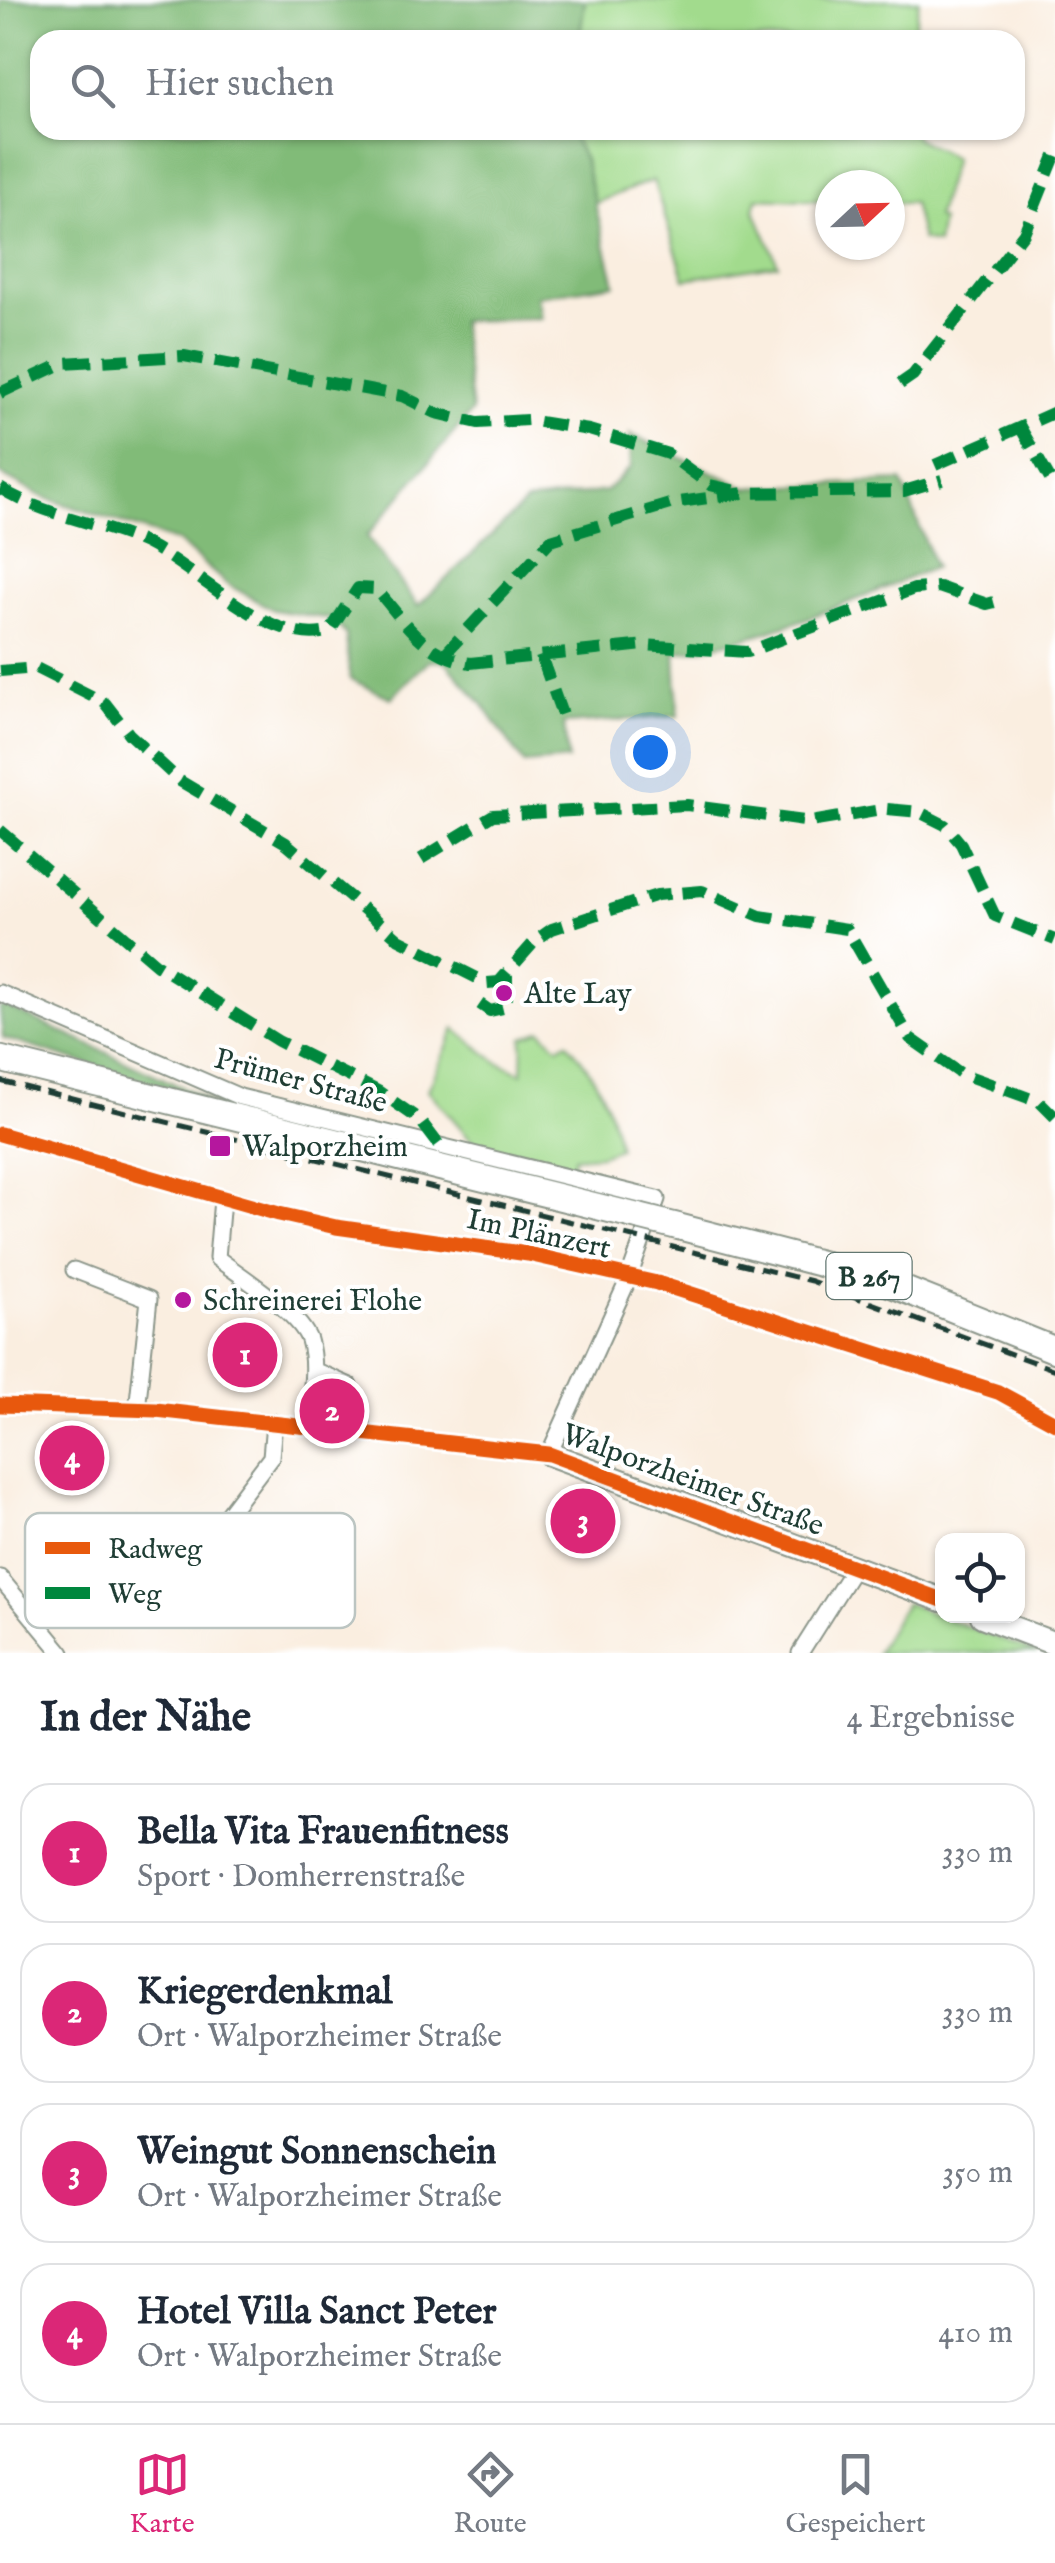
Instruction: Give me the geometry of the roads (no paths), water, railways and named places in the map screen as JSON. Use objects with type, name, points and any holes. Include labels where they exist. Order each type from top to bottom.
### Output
[{"type":"main road","name":"B 267","points":[[0,1059],[649,1208],[676,1226],[873,1276],[1055,1350]]},
{"type":"street","name":"Prümer Straße","points":[[0,993],[240,1097],[649,1208]]},
{"type":"street","name":"Im Plänzert","points":[[0,1134],[222,1199],[336,1227],[528,1254],[628,1280],[656,1283],[998,1392],[1055,1423]]},
{"type":"street","points":[[222,1199],[217,1258],[297,1322],[308,1339],[313,1370],[308,1426]]},
{"type":"street","points":[[549,1454],[628,1280],[649,1208]]},
{"type":"street","points":[[74,1270],[149,1299],[137,1410]]},
{"type":"street","points":[[313,1370],[350,1386],[364,1431]]},
{"type":"street","name":"Walporzheimer Straße","points":[[0,1405],[137,1410],[274,1422],[549,1454],[935,1597]]},
{"type":"street","points":[[229,1513],[271,1457],[274,1422]]},
{"type":"street","points":[[800,1653],[855,1566]]},
{"type":"street","points":[[0,1578],[25,1608]]},
{"type":"street","points":[[1000,1623],[1055,1644]]},
{"type":"street","points":[[41,1628],[62,1653]]},
{"type":"railway","points":[[0,1081],[811,1281],[1055,1370]]},
{"type":"place","name":"Alte Lay","points":[[504,993]]},
{"type":"place","name":"Walporzheim","points":[[220,1146]]},
{"type":"place","name":"Schreinerei Flohe","points":[[183,1300]]},
{"type":"place","name":"Bella Vita Frauenfitness","points":[[245,1355]]},
{"type":"place","name":"Kriegerdenkmal","points":[[332,1411]]},
{"type":"place","name":"Hotel Villa Sanct Peter","points":[[72,1458]]},
{"type":"place","name":"Weingut Sonnenschein","points":[[583,1521]]}]
